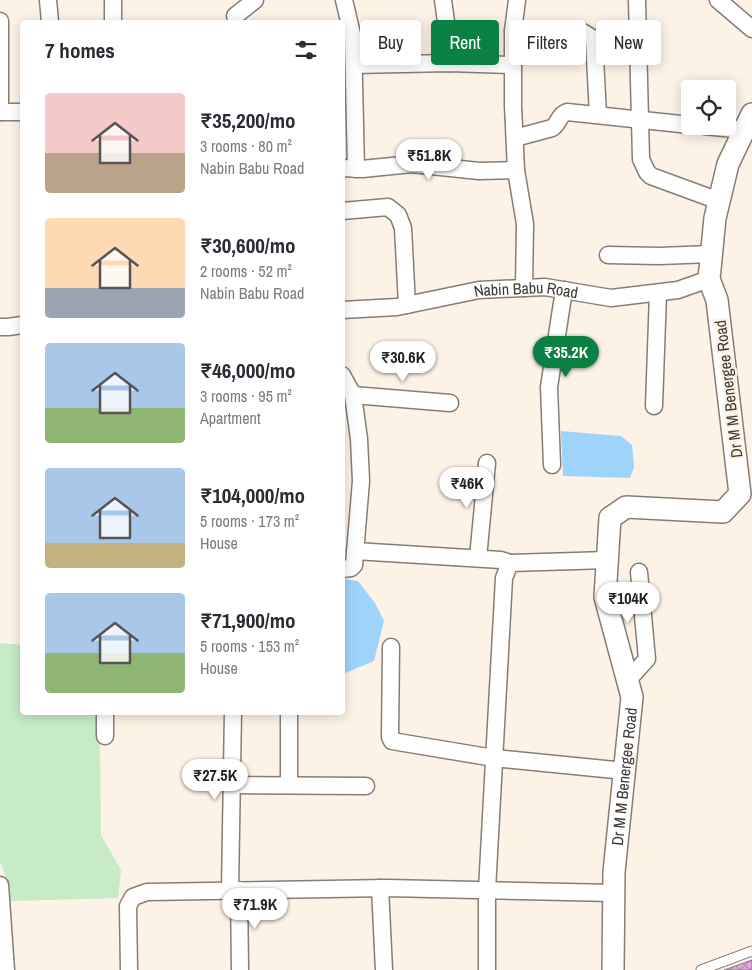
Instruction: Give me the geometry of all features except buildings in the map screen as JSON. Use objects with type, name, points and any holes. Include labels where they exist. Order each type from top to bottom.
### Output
[{"type":"street","points":[[48,0],[50,20]]},
{"type":"street","points":[[113,0],[113,20]]},
{"type":"street","points":[[235,13],[255,0]]},
{"type":"street","points":[[344,0],[353,38],[354,65],[349,102],[349,168],[412,164],[479,171],[516,170]]},
{"type":"street","points":[[443,0],[446,20]]},
{"type":"street","points":[[514,20],[517,0]]},
{"type":"street","points":[[637,0],[641,159],[651,176],[719,201]]},
{"type":"street","points":[[718,0],[752,29]]},
{"type":"street","points":[[0,22],[0,112],[20,112]]},
{"type":"street","points":[[586,34],[594,38],[598,115]]},
{"type":"street","points":[[354,65],[431,63]]},
{"type":"street","points":[[513,65],[516,170],[525,224],[524,288]]},
{"type":"street","points":[[514,138],[552,128],[556,126],[562,114],[567,112],[681,124]]},
{"type":"street","name":"Dr M M Benergee Road","points":[[613,970],[614,872],[632,697],[605,597],[610,518],[626,508],[723,512],[740,494],[717,300],[710,280],[715,218],[719,201],[728,164],[748,122]]},
{"type":"street","points":[[345,211],[388,208],[398,215],[403,228],[407,305]]},
{"type":"street","points":[[608,255],[712,254]]},
{"type":"street","name":"Nabin Babu Road","points":[[345,310],[407,305],[479,290],[524,288],[564,290],[611,298],[678,290],[710,280]]},
{"type":"street","points":[[552,465],[549,387],[564,290]]},
{"type":"street","points":[[654,406],[658,292]]},
{"type":"street","points":[[0,327],[20,325]]},
{"type":"street","points":[[345,380],[353,395],[360,439],[360,481],[354,564],[351,568],[345,569]]},
{"type":"street","points":[[353,395],[450,403]]},
{"type":"street","points":[[478,558],[486,463]]},
{"type":"street","points":[[354,551],[478,558],[501,560],[510,564],[608,560]]},
{"type":"street","points":[[487,970],[487,890],[504,578],[510,564]]},
{"type":"street","points":[[628,680],[647,659],[639,572]]},
{"type":"street","points":[[391,647],[390,737],[392,741],[494,758],[625,770]]},
{"type":"street","points":[[105,715],[105,736]]},
{"type":"street","points":[[233,715],[231,785],[240,970]]},
{"type":"street","points":[[289,715],[289,784]]},
{"type":"street","points":[[231,785],[366,786]]},
{"type":"street","points":[[0,886],[6,970]]},
{"type":"street","points":[[380,888],[384,970]]},
{"type":"street","points":[[129,970],[128,906],[133,897],[147,892],[380,888],[613,893]]},
{"type":"lane","points":[[701,970],[752,951]]},
{"type":"green space","points":[[0,643],[20,645],[20,715],[96,715],[100,747],[101,835],[121,870],[118,898],[10,901],[5,875],[0,862]]},
{"type":"water","points":[[561,431],[621,436],[632,445],[634,467],[630,478],[563,476]]},
{"type":"water","points":[[345,579],[358,581],[375,603],[384,621],[374,661],[345,673]]}]
